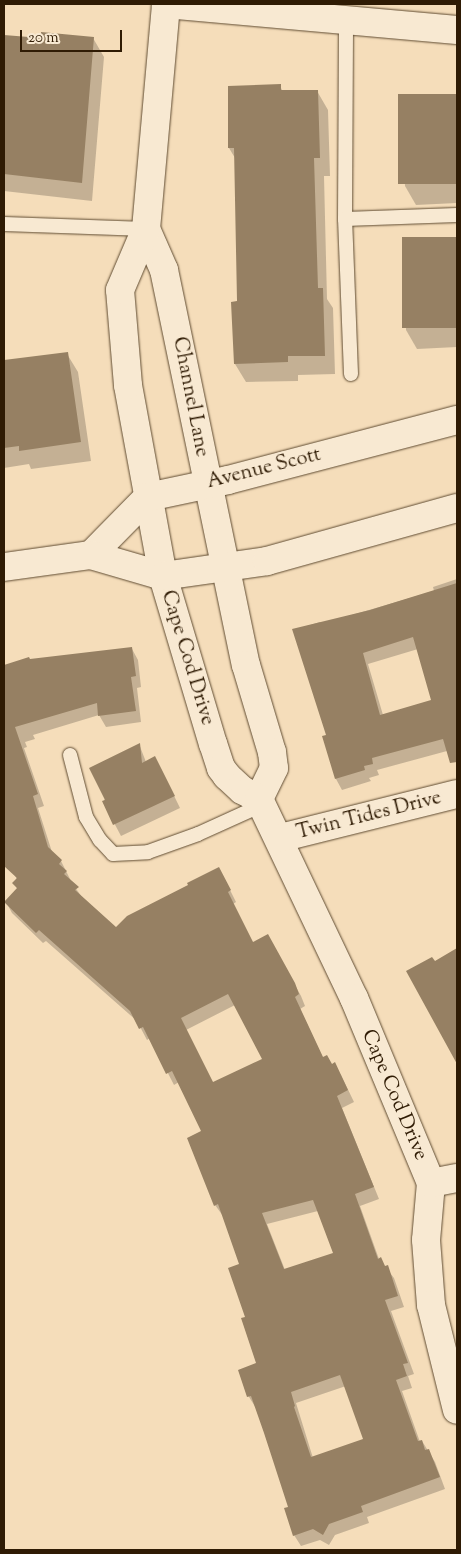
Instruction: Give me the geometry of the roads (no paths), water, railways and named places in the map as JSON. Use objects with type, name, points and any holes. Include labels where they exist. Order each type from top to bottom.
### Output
[{"type":"street","points":[[146,229],[166,4],[346,22],[457,30]]},
{"type":"street","name":"Channel Lane","points":[[146,229],[164,270],[226,568]]},
{"type":"street","name":"Cape Cod Drive","points":[[146,229],[120,290],[128,385],[163,576],[221,768],[242,790],[261,802],[280,838],[354,998],[431,1183],[426,1240],[431,1305],[457,1410]]},
{"type":"street","name":"Avenue Scott","points":[[148,497],[228,480],[457,420]]},
{"type":"street","points":[[91,555],[148,497]]},
{"type":"street","points":[[4,567],[91,555],[163,576],[226,568],[267,561],[457,508]]},
{"type":"street","points":[[226,568],[246,665],[272,752],[274,768],[261,802]]},
{"type":"street","name":"Twin Tides Drive","points":[[280,838],[457,794]]},
{"type":"street","points":[[431,1183],[457,1178]]},
{"type":"lane","points":[[346,22],[345,219],[351,374]]},
{"type":"lane","points":[[345,219],[457,214]]},
{"type":"lane","points":[[4,224],[146,229]]},
{"type":"lane","points":[[70,755],[86,817],[100,840],[113,854],[148,852],[198,834],[261,802]]}]
